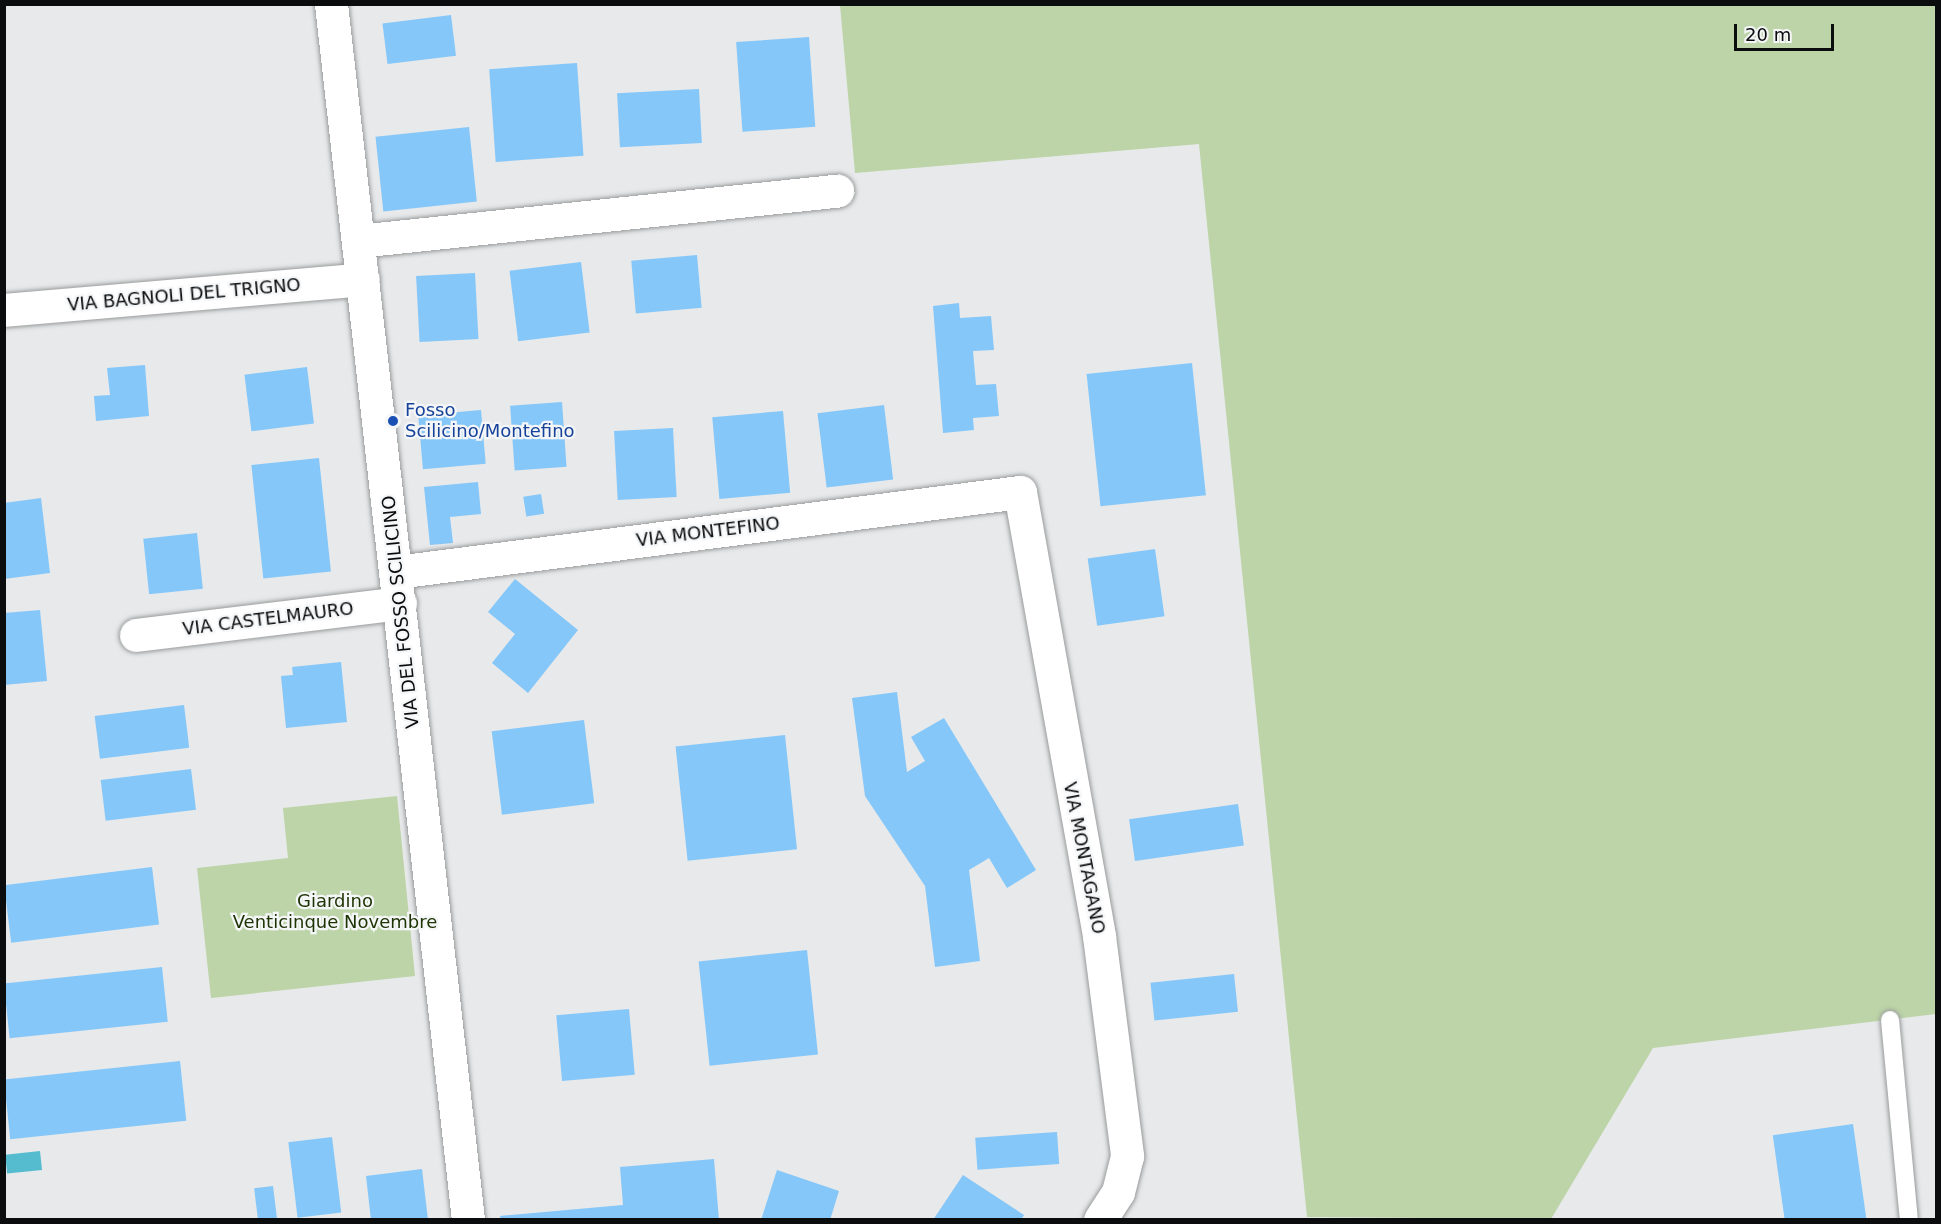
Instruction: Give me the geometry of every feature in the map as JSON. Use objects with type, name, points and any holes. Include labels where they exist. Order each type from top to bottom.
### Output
[{"type":"street","name":"VIA DEL FOSSO SCILICINO","points":[[331,4],[468,1220]]},
{"type":"street","points":[[358,241],[837,191]]},
{"type":"street","name":"VIA BAGNOLI DEL TRIGNO","points":[[4,310],[363,279]]},
{"type":"street","name":"VIA MONTEFINO","points":[[398,587],[1020,492]]},
{"type":"street","name":"VIA MONTAGANO","points":[[1020,492],[1099,936],[1127,1156],[1118,1192],[1100,1220]]},
{"type":"street","name":"VIA CASTELMAURO","points":[[136,635],[398,587]]},
{"type":"lane","points":[[1890,1020],[1909,1220]]},
{"type":"green space","points":[[840,5],[1936,5],[1936,1014],[1653,1048],[1551,1219],[1307,1217],[1199,144],[855,173]]},
{"type":"green space","name":"Giardino Venticinque Novembre","points":[[397,796],[415,976],[211,998],[197,868],[288,858],[283,808]]},
{"type":"water","points":[[40,1151],[42,1170],[7,1174],[5,1155]]},
{"type":"building","points":[[451,15],[456,56],[388,64],[383,23]]},
{"type":"building","points":[[809,37],[815,127],[742,132],[736,42]]},
{"type":"building","points":[[577,63],[583,156],[496,162],[489,69]]},
{"type":"building","points":[[699,89],[702,143],[620,147],[617,93]]},
{"type":"building","points":[[469,127],[477,202],[383,211],[376,137]]},
{"type":"building","points":[[697,255],[702,308],[636,314],[631,261]]},
{"type":"building","points":[[581,262],[590,332],[518,341],[510,271]]},
{"type":"building","points":[[475,273],[478,339],[420,342],[416,276]]},
{"type":"building","points":[[959,303],[960,318],[991,316],[994,350],[973,351],[976,385],[996,384],[999,416],[973,418],[974,430],[943,433],[933,306]]},
{"type":"building","points":[[1192,363],[1206,495],[1100,506],[1087,374]]},
{"type":"building","points":[[145,365],[149,416],[96,421],[94,396],[110,395],[107,368]]},
{"type":"building","points":[[307,367],[314,424],[251,431],[244,375]]},
{"type":"building","points":[[562,402],[567,467],[515,470],[510,406]]},
{"type":"building","points":[[884,405],[893,479],[827,488],[817,413]]},
{"type":"building","points":[[481,410],[486,464],[423,469],[418,415]]},
{"type":"building","points":[[783,411],[790,493],[719,499],[712,417]]},
{"type":"building","points":[[673,428],[677,497],[618,500],[614,431]]},
{"type":"building","points":[[319,458],[331,571],[263,578],[251,465]]},
{"type":"building","points":[[478,482],[481,514],[450,517],[453,543],[430,545],[424,487]]},
{"type":"building","points":[[541,494],[544,514],[526,517],[523,497]]},
{"type":"building","points":[[41,498],[50,573],[4,579],[4,503]]},
{"type":"building","points":[[197,533],[203,589],[149,594],[143,539]]},
{"type":"building","points":[[1155,549],[1164,616],[1097,626],[1088,558]]},
{"type":"building","points":[[515,579],[578,630],[528,693],[492,663],[515,634],[488,612]]},
{"type":"building","points":[[40,610],[47,681],[4,685],[4,613]]},
{"type":"building","points":[[341,662],[347,722],[286,728],[281,676],[293,675],[292,667]]},
{"type":"building","points":[[897,692],[907,772],[925,761],[911,737],[944,718],[1036,870],[1007,888],[989,858],[969,870],[980,961],[935,967],[925,886],[865,796],[852,698]]},
{"type":"building","points":[[184,705],[189,748],[100,759],[95,716]]},
{"type":"building","points":[[584,720],[594,803],[502,815],[492,731]]},
{"type":"building","points":[[785,735],[797,849],[688,861],[676,746]]},
{"type":"building","points":[[191,769],[196,810],[106,821],[101,780]]},
{"type":"building","points":[[1238,804],[1244,846],[1135,861],[1129,819]]},
{"type":"building","points":[[152,867],[159,925],[11,943],[4,885]]},
{"type":"building","points":[[807,950],[818,1054],[710,1066],[699,961]]},
{"type":"building","points":[[162,967],[168,1022],[10,1038],[4,984]]},
{"type":"building","points":[[1234,974],[1238,1012],[1154,1021],[1150,983]]},
{"type":"building","points":[[629,1009],[635,1075],[562,1081],[556,1015]]},
{"type":"building","points":[[180,1061],[186,1121],[10,1139],[4,1079]]},
{"type":"building","points":[[1853,1124],[1866,1220],[1785,1220],[1773,1135]]},
{"type":"building","points":[[1057,1132],[1059,1164],[977,1170],[975,1138]]},
{"type":"building","points":[[332,1137],[341,1212],[298,1218],[288,1142]]},
{"type":"building","points":[[714,1159],[719,1220],[501,1220],[500,1216],[623,1205],[620,1167]]},
{"type":"building","points":[[422,1169],[428,1220],[371,1220],[366,1176]]},
{"type":"building","points":[[777,1170],[839,1191],[830,1220],[761,1220]]},
{"type":"building","points":[[963,1175],[1024,1215],[1021,1220],[933,1220]]},
{"type":"building","points":[[273,1186],[277,1220],[258,1220],[254,1188]]},
{"type":"place","name":"Fosso Scilicino/Montefino","points":[[393,421]]}]
